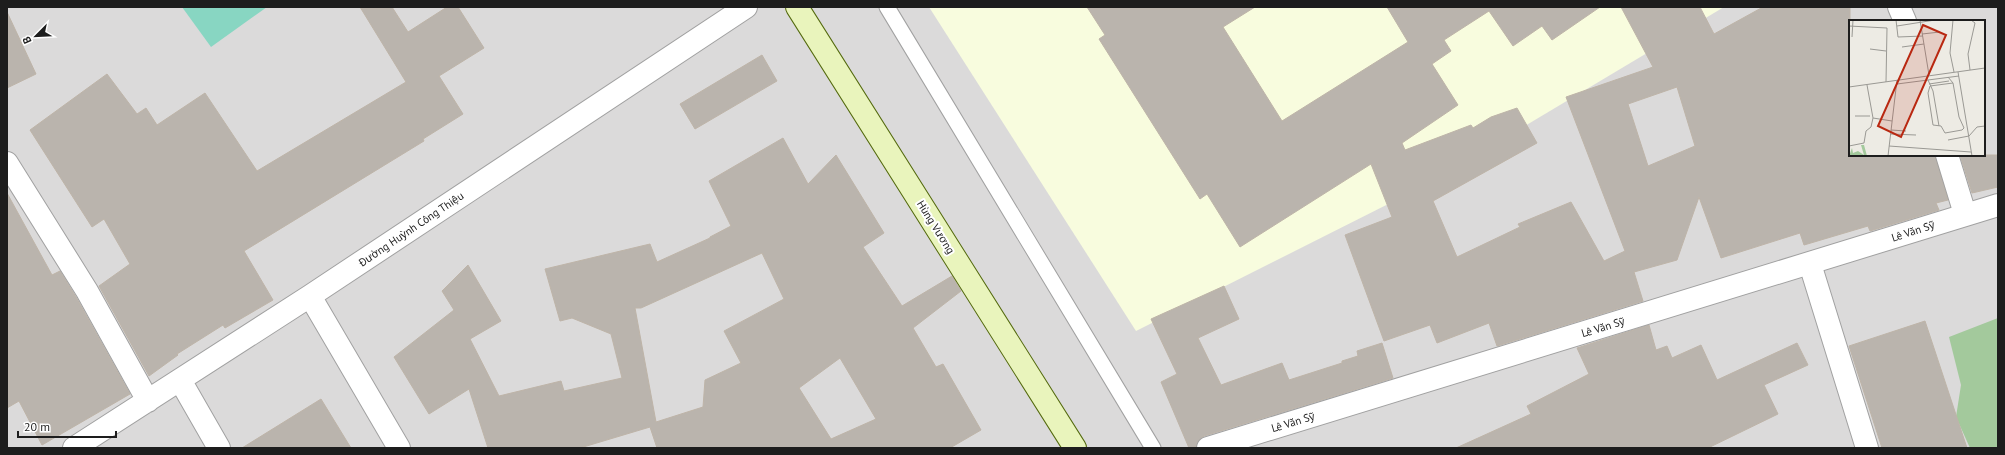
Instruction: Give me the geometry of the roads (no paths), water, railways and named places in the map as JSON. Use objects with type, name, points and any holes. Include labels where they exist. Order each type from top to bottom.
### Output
[{"type":"main road","name":"Hùng Vương","points":[[797,7],[1075,448]]},
{"type":"street","name":"Đường Huỳnh Công Thiệu","points":[[74,448],[310,296],[746,7]]},
{"type":"street","points":[[1899,7],[1905,20]]},
{"type":"street","points":[[1947,156],[1965,214]]},
{"type":"street","points":[[7,163],[87,291],[148,401]]},
{"type":"street","name":"Lê Văn Sỹ","points":[[1208,448],[1998,205]]},
{"type":"street","points":[[1810,264],[1867,448]]},
{"type":"street","points":[[310,296],[399,448]]},
{"type":"street","points":[[180,380],[219,448]]},
{"type":"lane","points":[[887,7],[1153,448]]}]
